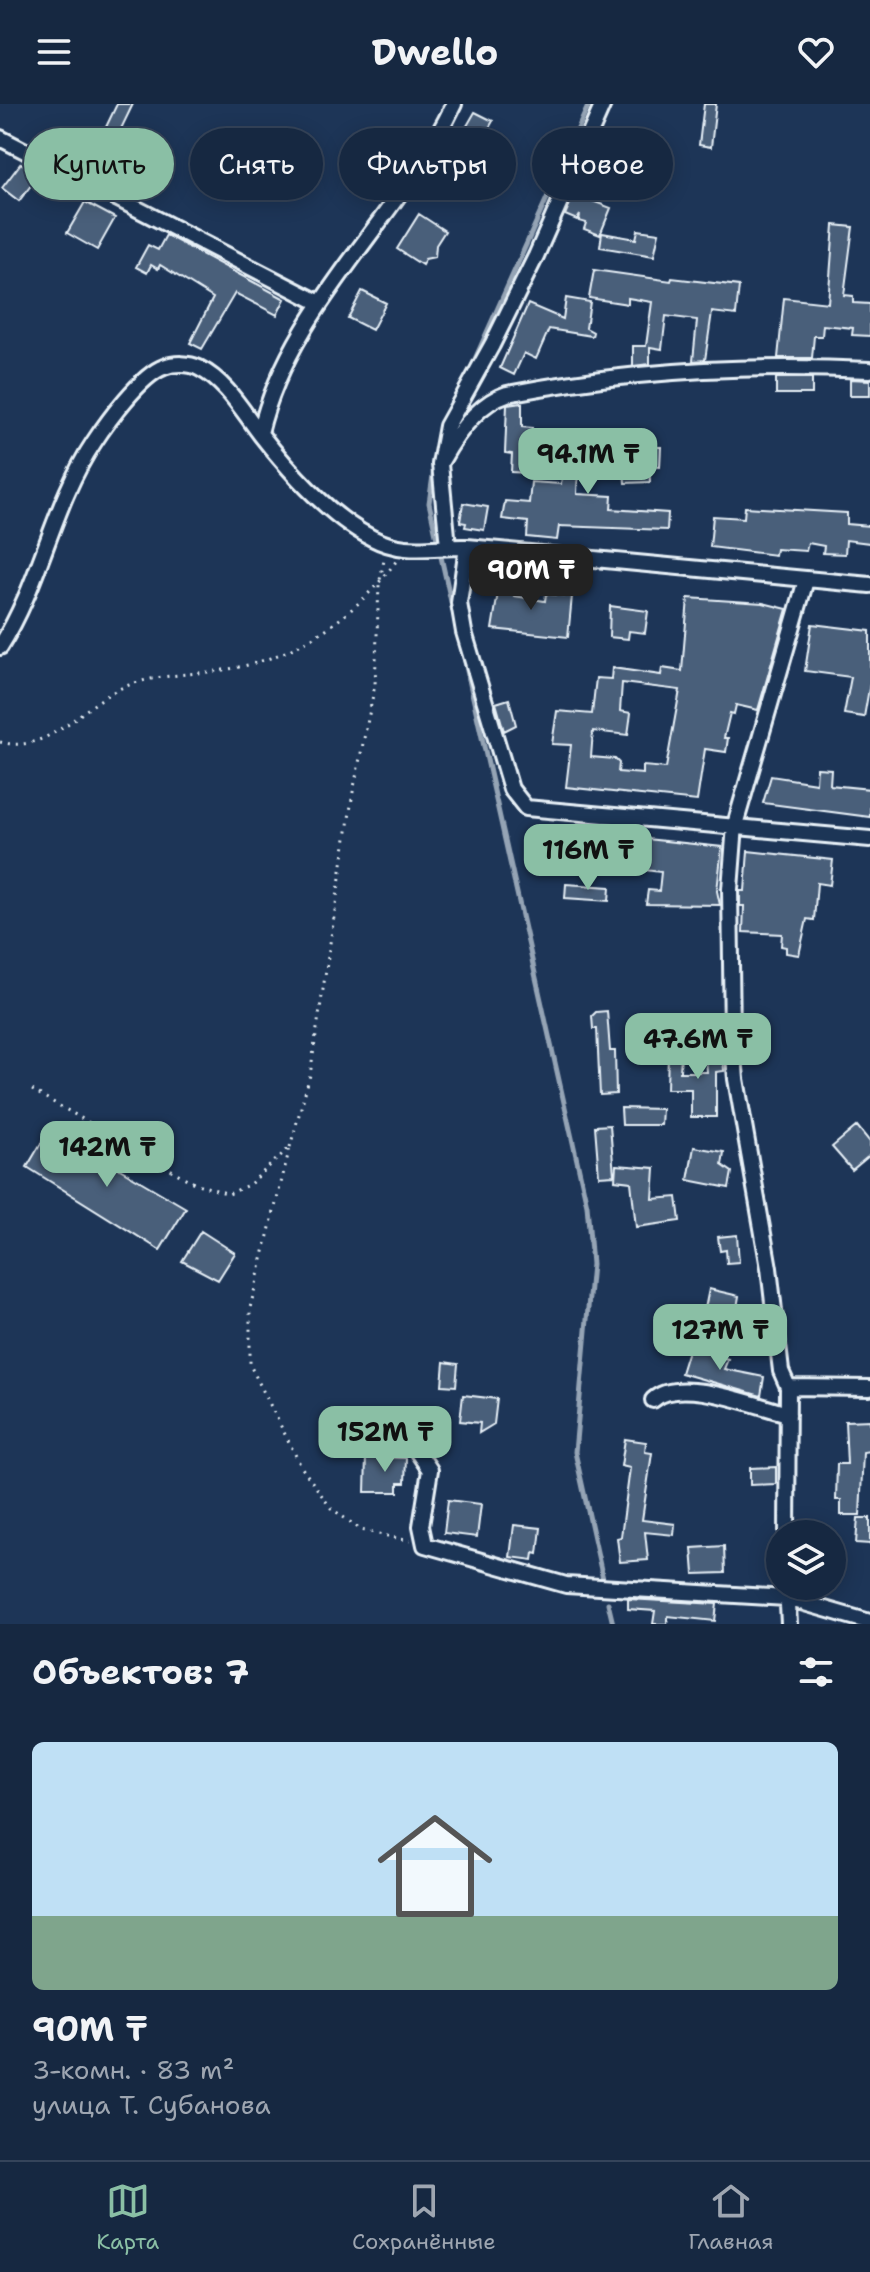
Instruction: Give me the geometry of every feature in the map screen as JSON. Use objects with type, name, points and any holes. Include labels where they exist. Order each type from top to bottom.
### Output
[{"type":"street","points":[[260,433],[277,375],[320,303],[421,160],[454,104]]},
{"type":"street","points":[[445,547],[440,464],[447,426],[517,294],[603,104]]},
{"type":"street","points":[[0,138],[320,303]]},
{"type":"street","points":[[0,647],[25,603],[80,467],[94,442],[143,380],[163,367],[183,364],[200,368],[223,386],[260,433],[343,519],[388,546],[411,550],[467,547],[870,585]]},
{"type":"street","points":[[440,464],[464,426],[497,397],[507,394],[654,375],[747,368],[870,370]]},
{"type":"street","points":[[467,547],[459,603],[464,632],[500,759],[511,789],[526,808],[870,839]]},
{"type":"street","points":[[787,1520],[788,1387],[781,1371],[769,1268],[736,1079],[730,955],[735,825],[806,580]]},
{"type":"street","points":[[788,1387],[870,1388]]},
{"type":"street","points":[[653,1400],[663,1392],[681,1388],[788,1414]]},
{"type":"street","points":[[413,1445],[430,1470],[421,1526],[425,1545],[566,1585],[766,1591]]},
{"type":"street","points":[[788,1600],[789,1624]]},
{"type":"street","points":[[809,1600],[870,1622]]},
{"type":"path","points":[[388,546],[379,585],[375,685],[353,792],[310,1075],[250,1308],[250,1365],[302,1468],[331,1508],[361,1530],[425,1545]]},
{"type":"path","points":[[0,742],[28,743],[56,732],[119,689],[196,670],[237,668],[296,648],[329,629],[379,585],[411,550]]},
{"type":"path","points":[[32,1090],[194,1183],[229,1194],[250,1184],[290,1147]]},
{"type":"building","points":[[117,104],[133,104],[121,128],[106,127]]},
{"type":"building","points":[[704,104],[716,104],[711,147],[699,145]]},
{"type":"building","points":[[475,112],[493,121],[489,128],[466,128]]},
{"type":"building","points":[[21,163],[24,165],[24,194],[19,201],[2,188]]},
{"type":"building","points":[[571,200],[590,200],[611,208],[600,235],[584,229],[586,223],[579,221],[580,215],[577,220],[565,215]]},
{"type":"building","points":[[85,202],[115,218],[97,250],[67,233]]},
{"type":"building","points":[[419,214],[445,231],[436,245],[435,257],[425,259],[422,265],[397,249]]},
{"type":"building","points":[[834,225],[853,227],[844,295],[853,296],[853,303],[870,304],[870,336],[852,335],[853,328],[823,325],[822,336],[814,336],[812,358],[778,358],[784,298],[828,303]]},
{"type":"building","points":[[638,230],[659,233],[654,256],[600,247],[602,233],[636,239]]},
{"type":"building","points":[[166,235],[285,299],[277,315],[235,293],[202,349],[190,343],[213,298],[160,265],[158,269],[151,265],[147,273],[136,267],[148,245],[158,250]]},
{"type":"building","points":[[594,270],[671,281],[672,278],[739,286],[736,315],[712,312],[705,360],[693,361],[697,320],[666,316],[662,349],[650,347],[650,364],[633,366],[633,346],[646,346],[652,302],[628,298],[628,304],[589,298]]},
{"type":"building","points":[[362,291],[386,303],[372,330],[348,318]]},
{"type":"building","points":[[566,298],[590,302],[586,328],[593,332],[592,336],[549,329],[536,359],[524,353],[514,375],[500,368],[528,304],[563,319]]},
{"type":"building","points":[[776,378],[812,378],[812,394],[776,394]]},
{"type":"building","points":[[850,379],[870,380],[870,396],[850,396]]},
{"type":"building","points":[[522,403],[522,427],[532,428],[529,473],[511,472],[512,454],[505,453],[507,405]]},
{"type":"building","points":[[575,437],[587,439],[587,448],[599,451],[624,452],[623,447],[661,447],[660,467],[649,466],[650,482],[625,483],[624,470],[578,467],[577,494],[612,496],[611,509],[668,513],[667,530],[559,526],[557,540],[527,537],[528,522],[502,519],[505,501],[529,503],[531,482],[561,484],[564,465],[572,465]]},
{"type":"building","points":[[463,503],[488,507],[484,530],[465,527],[466,523],[460,522]]},
{"type":"building","points":[[745,507],[847,513],[847,524],[870,526],[870,543],[846,540],[845,554],[823,553],[824,546],[808,543],[806,551],[776,549],[775,555],[710,547],[713,516],[744,518]]},
{"type":"building","points":[[501,574],[517,576],[514,596],[545,601],[546,594],[572,596],[568,637],[492,629]]},
{"type":"building","points":[[688,598],[763,603],[787,609],[758,710],[736,705],[734,714],[730,713],[724,738],[728,738],[726,752],[705,749],[697,801],[566,787],[571,745],[552,744],[557,711],[592,714],[596,678],[611,679],[612,668],[661,675],[662,668],[682,671]],"holes":[[[622,683],[680,690],[666,768],[643,766],[643,774],[618,772],[619,763],[615,759],[591,757],[593,731],[628,735],[631,713],[620,711]]]},
{"type":"building","points":[[610,606],[648,611],[645,633],[629,631],[628,639],[609,637]]},
{"type":"building","points":[[812,624],[870,631],[870,683],[864,717],[844,714],[851,677],[805,671]]},
{"type":"building","points":[[509,699],[516,725],[504,731],[496,703]]},
{"type":"building","points":[[817,768],[831,769],[830,785],[870,789],[870,817],[763,803],[771,776],[816,783]]},
{"type":"building","points":[[560,830],[722,847],[717,891],[720,905],[646,904],[648,890],[659,891],[661,872],[560,859],[557,855]]},
{"type":"building","points":[[748,851],[833,860],[830,885],[817,883],[814,920],[807,919],[799,955],[786,953],[786,947],[781,946],[782,934],[743,932],[744,906],[740,906],[740,891],[745,891]]},
{"type":"building","points":[[566,884],[610,887],[609,901],[565,898]]},
{"type":"building","points":[[607,1011],[610,1051],[615,1051],[616,1094],[600,1095],[597,1029],[593,1029],[592,1016],[596,1012]]},
{"type":"building","points":[[722,1044],[724,1071],[716,1072],[716,1117],[691,1117],[691,1089],[667,1089],[668,1053],[681,1053],[680,1072],[707,1072],[705,1046]]},
{"type":"building","points":[[621,1108],[662,1109],[661,1125],[622,1125]]},
{"type":"building","points":[[610,1125],[614,1175],[599,1176],[595,1126]]},
{"type":"building","points":[[857,1126],[870,1142],[870,1155],[852,1170],[832,1147]]},
{"type":"building","points":[[50,1128],[186,1208],[160,1250],[27,1167]]},
{"type":"building","points":[[694,1147],[724,1152],[722,1165],[732,1172],[729,1188],[688,1180]]},
{"type":"building","points":[[616,1165],[655,1168],[653,1199],[677,1197],[680,1221],[636,1227],[631,1182],[615,1180]]},
{"type":"building","points":[[201,1231],[235,1253],[218,1280],[182,1261]]},
{"type":"building","points":[[737,1235],[739,1262],[727,1263],[726,1250],[720,1251],[718,1237]]},
{"type":"building","points":[[709,1289],[739,1296],[734,1326],[703,1318]]},
{"type":"building","points":[[689,1347],[728,1359],[724,1369],[764,1377],[761,1396],[681,1373]]},
{"type":"building","points":[[444,1362],[458,1364],[456,1386],[442,1385]]},
{"type":"building","points":[[463,1395],[497,1399],[494,1424],[479,1433],[480,1423],[460,1421]]},
{"type":"building","points":[[870,1420],[870,1451],[863,1452],[860,1515],[841,1515],[841,1500],[836,1500],[837,1464],[847,1464],[845,1421]]},
{"type":"building","points":[[625,1439],[646,1442],[645,1452],[652,1453],[642,1520],[675,1524],[674,1535],[645,1532],[648,1560],[620,1562],[617,1538],[621,1537],[630,1468],[621,1466]]},
{"type":"building","points":[[366,1457],[406,1458],[405,1483],[398,1483],[398,1492],[365,1492]]},
{"type":"building","points":[[776,1467],[776,1484],[750,1485],[750,1468]]},
{"type":"building","points":[[448,1500],[481,1504],[477,1537],[444,1533]]},
{"type":"building","points":[[858,1518],[870,1518],[870,1544],[856,1543]]},
{"type":"building","points":[[514,1525],[541,1528],[538,1554],[534,1553],[533,1560],[510,1557]]},
{"type":"building","points":[[724,1546],[725,1573],[694,1574],[692,1548]]},
{"type":"building","points":[[628,1599],[717,1604],[715,1621],[668,1616],[667,1624],[653,1624],[655,1611],[628,1609]]},
{"type":"waterway","points":[[467,377],[589,104]]},
{"type":"waterway","points":[[438,441],[429,503],[454,615]]},
{"type":"waterway","points":[[461,644],[587,1205],[592,1264],[575,1452],[603,1579]]},
{"type":"waterway","points":[[608,1603],[613,1624]]}]
